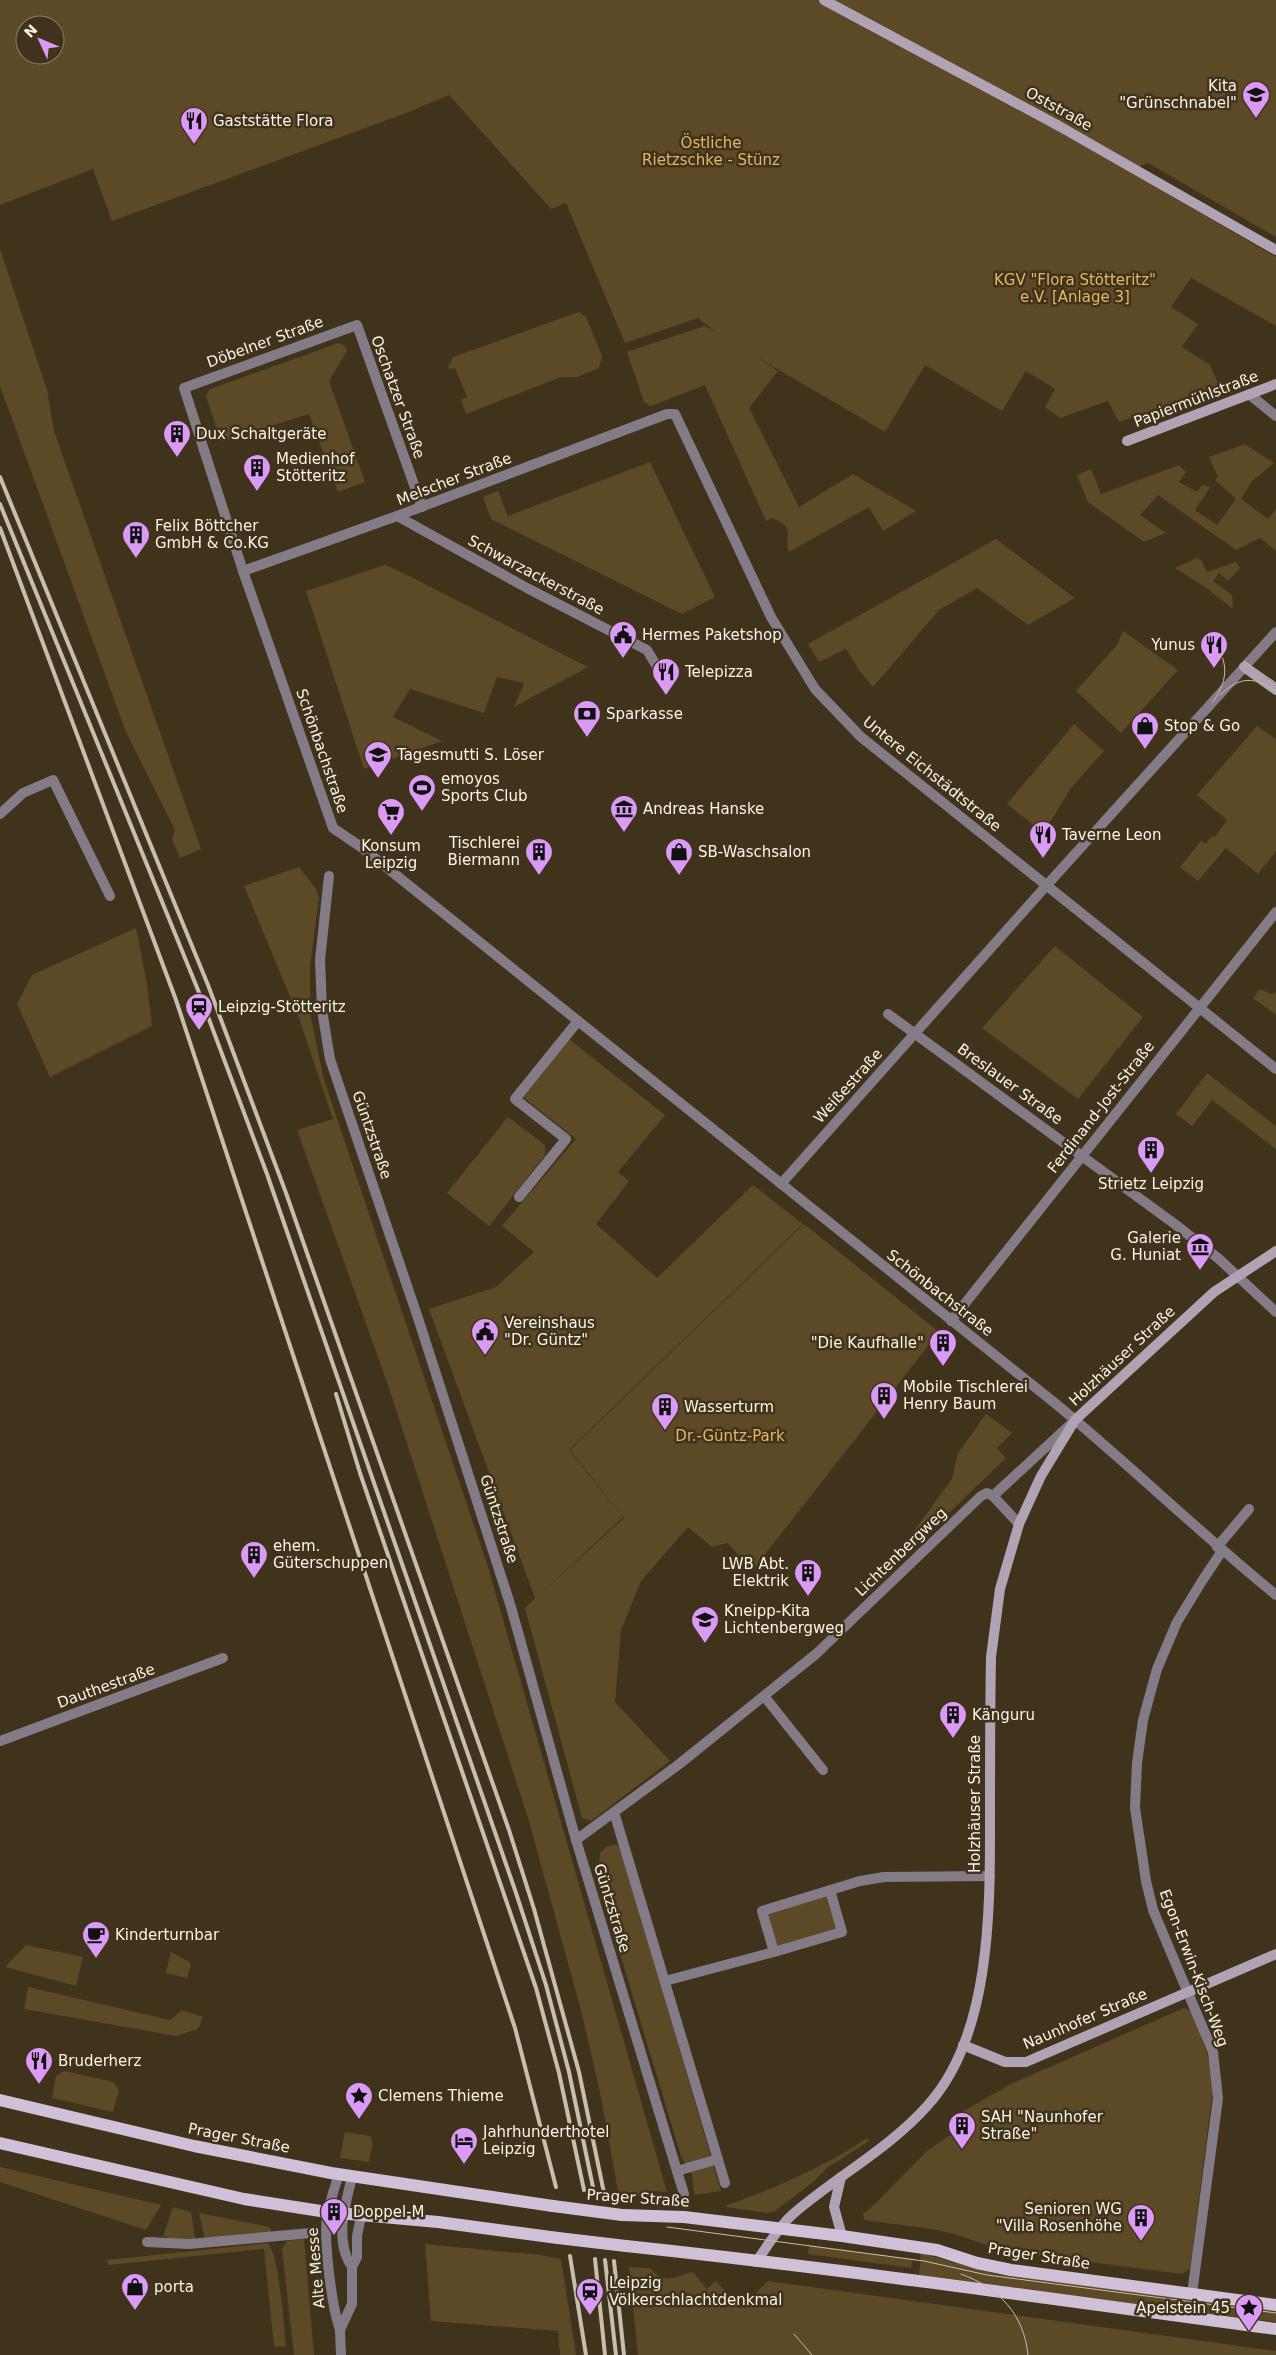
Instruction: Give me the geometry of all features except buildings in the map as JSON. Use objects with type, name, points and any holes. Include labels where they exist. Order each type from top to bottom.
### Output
[{"type":"main road","name":"Oststraße","points":[[824,0],[1059,126],[1276,250]]},
{"type":"main road","name":"Papiermühlstraße","points":[[1126,442],[1276,384]]},
{"type":"main road","points":[[1244,667],[1276,690]]},
{"type":"main road","name":"Holzhäuser Straße","points":[[963,2045],[976,1998],[986,1944],[990,1876],[991,1657],[1000,1589],[1019,1524],[1041,1476],[1075,1420],[1206,1298],[1276,1252]]},
{"type":"main road","name":"Naunhofer Straße","points":[[963,2045],[1005,2062],[1026,2062],[1276,1954]]},
{"type":"main road","points":[[756,2262],[793,2213],[896,2136],[928,2105],[947,2079],[963,2045]]},
{"type":"main road","name":"Prager Straße","points":[[0,2100],[194,2146],[339,2174],[622,2215],[684,2217],[842,2236],[938,2250],[977,2263],[1011,2270],[1276,2305]]},
{"type":"main road","points":[[0,2143],[244,2199],[327,2212],[438,2222],[756,2262],[789,2264],[898,2280],[1276,2328]]},
{"type":"main road","points":[[842,2177],[834,2206],[842,2236]]},
{"type":"street","name":"Döbelner Straße","points":[[184,388],[357,325]]},
{"type":"street","name":"Oschatzer Straße","points":[[357,325],[422,507]]},
{"type":"street","name":"Schönbachstraße","points":[[184,388],[243,571],[333,828],[353,841],[1075,1420],[1220,1549],[1276,1595]]},
{"type":"street","points":[[1250,395],[1276,416]]},
{"type":"street","name":"Melscher Straße","points":[[243,571],[422,507],[667,414],[675,414]]},
{"type":"street","name":"Untere Eichstädtstraße","points":[[675,414],[771,617],[816,689],[861,737],[1276,1069]]},
{"type":"street","name":"Schwarzackerstraße","points":[[397,516],[527,588],[647,650],[656,665]]},
{"type":"street","points":[[1244,667],[1276,632]]},
{"type":"street","name":"Weißestraße","points":[[781,1184],[1244,667]]},
{"type":"street","points":[[0,814],[23,793],[53,780],[110,896]]},
{"type":"street","name":"Güntzstraße","points":[[330,876],[320,960],[322,1010],[330,1059],[418,1318],[511,1607],[576,1840],[684,2194]]},
{"type":"street","name":"Ferdinand-Jost-Straße","points":[[951,1321],[1276,912]]},
{"type":"street","name":"Breslauer Straße","points":[[888,1014],[1083,1156],[1220,1259],[1276,1312]]},
{"type":"street","points":[[518,1197],[566,1139],[515,1099],[578,1021]]},
{"type":"street","name":"Lichtenbergweg","points":[[576,1840],[816,1654],[981,1496],[987,1493],[993,1496],[1075,1420]]},
{"type":"street","points":[[993,1496],[1019,1524]]},
{"type":"street","name":"Egon-Erwin-Kisch-Weg","points":[[1192,2294],[1218,2098],[1212,2052],[1153,1910],[1146,1881],[1135,1808],[1137,1764],[1143,1720],[1157,1669],[1177,1622],[1220,1549],[1249,1510]]},
{"type":"street","name":"Dauthestraße","points":[[0,1741],[223,1658]]},
{"type":"street","points":[[764,1696],[823,1770]]},
{"type":"street","name":"Güntzstraße","points":[[614,1812],[725,2183]]},
{"type":"street","points":[[774,1952],[762,1911],[860,1881],[884,1878],[990,1876]]},
{"type":"street","points":[[665,1981],[842,1932],[830,1890]]},
{"type":"street","points":[[677,2171],[718,2159]]},
{"type":"street","name":"Alte Messe","points":[[339,2174],[327,2212],[326,2231],[334,2314],[340,2330],[341,2355]]},
{"type":"street","name":"Alte Messe","points":[[352,2176],[344,2214],[342,2238],[345,2256],[352,2267]]},
{"type":"street","name":"Alte Messe","points":[[340,2330],[352,2304],[352,2267],[357,2257],[357,2236],[361,2216]]},
{"type":"street","points":[[147,2242],[189,2244],[311,2232]]},
{"type":"green space","name":"Östliche Rietzschke - Stünz","points":[[0,0],[1276,0],[1276,237],[1148,163],[1128,171],[1276,257],[1276,326],[1191,278],[1171,307],[1198,324],[1182,347],[1210,365],[1220,388],[1119,422],[1108,401],[1060,418],[1045,407],[1055,389],[1026,371],[1002,411],[925,365],[885,432],[757,357],[778,371],[749,408],[799,507],[853,474],[916,511],[883,531],[869,507],[789,552],[787,547],[788,534],[785,526],[772,518],[766,521],[705,385],[651,406],[644,402],[627,352],[705,326],[718,334],[698,318],[625,343],[566,203],[551,209],[449,95],[409,112],[112,221],[93,169],[0,205]]},
{"type":"green space","points":[[0,249],[47,390],[54,431],[201,849],[180,858],[172,839],[175,830],[126,732],[0,386]]},
{"type":"green space","points":[[579,312],[586,317],[602,356],[599,368],[577,377],[561,377],[466,414],[461,400],[467,397],[455,368],[450,370],[448,366],[453,357]]},
{"type":"green space","points":[[339,343],[345,346],[347,351],[329,381],[365,482],[338,492],[309,414],[221,442],[206,396],[210,389]]},
{"type":"green space","points":[[1245,444],[1274,463],[1252,481],[1241,499],[1268,519],[1276,509],[1276,551],[1260,538],[1236,550],[1158,495],[1140,515],[1166,533],[1144,542],[1088,502],[1077,475],[1091,469],[1101,494],[1179,465],[1186,472],[1179,482],[1197,492],[1202,485],[1210,487],[1195,510],[1217,525],[1236,499],[1215,480],[1218,477],[1209,457]]},
{"type":"green space","points":[[650,462],[715,597],[682,614],[491,519],[483,497],[498,491],[508,516]]},
{"type":"green space","points":[[996,539],[1075,598],[1028,625],[977,588],[939,610],[873,687],[859,670],[846,649],[819,662],[808,644]]},
{"type":"green space","points":[[1197,558],[1202,561],[1207,572],[1236,562],[1240,568],[1228,581],[1219,573],[1213,581],[1232,595],[1233,609],[1205,587],[1175,568]]},
{"type":"green space","points":[[385,565],[588,667],[514,707],[524,683],[497,677],[484,713],[410,689],[393,717],[442,741],[364,769],[306,591]]},
{"type":"green space","points":[[1123,631],[1178,670],[1121,733],[1076,691],[1117,645]]},
{"type":"green space","points":[[1074,724],[1104,751],[1071,788],[1052,819],[1041,831],[1007,804]]},
{"type":"green space","points":[[1257,726],[1276,739],[1276,851],[1258,874],[1226,848],[1198,881],[1180,867],[1201,841],[1205,844],[1212,836],[1214,838],[1227,820],[1197,795]]},
{"type":"green space","points":[[299,867],[316,889],[319,898],[310,966],[310,1014],[324,1080],[488,1567],[667,2192],[654,2191],[643,2196],[619,2196],[600,2092],[581,2010],[528,1818],[390,1391],[297,1130],[333,1119],[299,1018],[244,886]]},
{"type":"green space","points":[[136,928],[147,984],[152,1026],[50,1077],[17,1004],[32,975]]},
{"type":"green space","points":[[1055,946],[1143,1017],[1078,1099],[982,1028]]},
{"type":"green space","points":[[1260,989],[1271,994],[1276,992],[1276,1015],[1253,998]]},
{"type":"green space","name":"Dr.-Güntz-Park","points":[[569,1039],[665,1115],[618,1172],[629,1181],[596,1224],[657,1278],[753,1185],[803,1224],[569,1450],[623,1517],[536,1598],[624,1518],[570,1450],[804,1224],[939,1332],[752,1571],[728,1543],[712,1547],[688,1527],[641,1581],[621,1630],[615,1702],[670,1761],[591,1821],[582,1818],[525,1608],[535,1598],[429,1309],[496,1287],[534,1252],[502,1226],[576,1139],[522,1096]]},
{"type":"green space","points":[[1207,1073],[1276,1126],[1276,1149],[1212,1100],[1192,1126],[1176,1114]]},
{"type":"green space","points":[[508,1117],[545,1145],[545,1155],[489,1226],[447,1193]]},
{"type":"green space","points":[[986,1414],[1012,1433],[997,1448],[1006,1458],[871,1588],[869,1586],[900,1550],[952,1479],[958,1453]]},
{"type":"green space","points":[[616,1845],[620,1847],[721,2191],[694,2195],[692,2175],[681,2156],[606,1907],[599,1866],[600,1853],[607,1846]]},
{"type":"green space","points":[[827,1896],[838,1929],[776,1947],[766,1914]]},
{"type":"green space","points":[[26,1945],[83,1957],[76,1986],[5,1967]]},
{"type":"green space","points":[[171,1952],[191,1963],[187,1978],[166,1973]]},
{"type":"green space","points":[[28,1987],[170,2020],[182,2010],[203,2017],[198,2029],[176,2036],[24,2009]]},
{"type":"green space","points":[[1184,2008],[1192,2011],[1214,2081],[1190,2269],[1182,2274],[1004,2251],[955,2234],[864,2220],[863,2214],[927,2151],[956,2131],[950,2119],[1011,2084]]},
{"type":"green space","points":[[65,2071],[113,2082],[119,2090],[113,2112],[52,2098],[56,2076]]},
{"type":"green space","points":[[345,2132],[370,2136],[373,2142],[369,2162],[340,2158]]},
{"type":"green space","points":[[867,2138],[869,2141],[827,2168],[812,2183],[775,2211],[767,2213],[726,2207],[817,2167]]},
{"type":"green space","points":[[0,2167],[161,2205],[146,2230],[0,2182]]},
{"type":"green space","points":[[173,2207],[191,2212],[195,2239],[178,2241],[163,2236]]},
{"type":"green space","points":[[199,2213],[270,2227],[271,2232],[205,2239]]},
{"type":"green space","points":[[304,2239],[314,2355],[294,2355],[282,2249],[287,2241]]},
{"type":"green space","points":[[268,2243],[272,2250],[278,2276],[286,2346],[274,2347],[264,2249],[108,2265],[107,2260]]},
{"type":"green space","points":[[425,2244],[540,2255],[561,2259],[576,2355],[560,2355],[558,2331],[431,2321]]},
{"type":"green space","points":[[809,2245],[913,2259],[911,2268],[808,2254]]},
{"type":"green space","points":[[921,2253],[995,2274],[1276,2310],[1276,2322],[919,2276]]},
{"type":"green space","points":[[629,2267],[650,2268],[656,2274],[666,2278],[693,2272],[707,2289],[716,2281],[740,2308],[768,2281],[1276,2351],[1276,2355],[638,2355]]},
{"type":"tram line","points":[[1208,635],[1220,652],[1225,668],[1219,693],[1213,702]]},
{"type":"tram line","points":[[1244,661],[1276,683]]},
{"type":"tram line","points":[[1220,695],[1234,685],[1247,680],[1261,683],[1276,692]]},
{"type":"tram line","points":[[667,2227],[924,2261],[987,2275],[1276,2313]]},
{"type":"tram line","points":[[961,2274],[987,2287],[1007,2304],[1021,2327],[1026,2340],[1028,2355]]},
{"type":"tram line","points":[[794,2334],[812,2355]]},
{"type":"railway","points":[[0,477],[208,985],[286,1193],[509,1830],[534,1909],[579,2072],[604,2193]]},
{"type":"railway","points":[[0,504],[198,990],[267,1174],[516,1893],[546,1985],[569,2072],[594,2192]]},
{"type":"railway","points":[[0,528],[176,1000],[515,2028],[556,2187]]},
{"type":"railway","points":[[336,1394],[360,1473],[536,1988],[559,2073],[584,2190]]},
{"type":"railway","points":[[570,2256],[586,2355]]},
{"type":"railway","points":[[595,2259],[605,2355]]},
{"type":"railway","points":[[605,2260],[616,2355]]},
{"type":"railway","points":[[614,2261],[624,2355]]},
{"type":"place","name":"Kita \"Grünschnabel\"","points":[[1256,119]]},
{"type":"place","name":"Gaststätte Flora","points":[[194,145]]},
{"type":"place","name":"Dux Schaltgeräte","points":[[177,458]]},
{"type":"place","name":"Medienhof Stötteritz","points":[[257,492]]},
{"type":"place","name":"Felix Böttcher GmbH & Co.KG","points":[[136,559]]},
{"type":"place","name":"Hermes Paketshop","points":[[623,659]]},
{"type":"place","name":"Yunus","points":[[1214,669]]},
{"type":"place","name":"Telepizza","points":[[666,696]]},
{"type":"place","name":"Sparkasse","points":[[587,738]]},
{"type":"place","name":"Stop & Go","points":[[1145,750]]},
{"type":"place","name":"Tagesmutti S. Löser","points":[[378,779]]},
{"type":"place","name":"emoyos Sports Club","points":[[422,812]]},
{"type":"place","name":"Andreas Hanske","points":[[624,833]]},
{"type":"place","name":"Konsum Leipzig","points":[[391,836]]},
{"type":"place","name":"Taverne Leon","points":[[1043,859]]},
{"type":"place","name":"Tischlerei Biermann","points":[[539,876]]},
{"type":"place","name":"SB-Waschsalon","points":[[679,876]]},
{"type":"place","name":"Leipzig-Stötteritz","points":[[199,1031]]},
{"type":"place","name":"Strietz Leipzig","points":[[1151,1174]]},
{"type":"place","name":"Galerie G. Huniat","points":[[1200,1271]]},
{"type":"place","name":"Vereinshaus \"Dr. Güntz\"","points":[[485,1356]]},
{"type":"place","name":"\"Die Kaufhalle\"","points":[[943,1367]]},
{"type":"place","name":"Mobile Tischlerei Henry Baum","points":[[884,1420]]},
{"type":"place","name":"Wasserturm","points":[[665,1431]]},
{"type":"place","name":"ehem. Güterschuppen","points":[[254,1579]]},
{"type":"place","name":"LWB Abt. Elektrik","points":[[808,1597]]},
{"type":"place","name":"Kneipp-Kita Lichtenbergweg","points":[[705,1644]]},
{"type":"place","name":"Känguru","points":[[953,1739]]},
{"type":"place","name":"Kinderturnbar","points":[[96,1959]]},
{"type":"place","name":"Bruderherz","points":[[39,2085]]},
{"type":"place","name":"Clemens Thieme","points":[[359,2120]]},
{"type":"place","name":"SAH \"Naunhofer Straße\"","points":[[962,2150]]},
{"type":"place","name":"Jahrhunderthotel Leipzig","points":[[464,2165]]},
{"type":"place","name":"Doppel-M","points":[[334,2236]]},
{"type":"place","name":"Senioren WG \"Villa Rosenhöhe","points":[[1141,2242]]},
{"type":"place","name":"porta","points":[[135,2311]]},
{"type":"place","name":"Leipzig Völkerschlachtdenkmal","points":[[590,2316]]},
{"type":"place","name":"Apelstein 45","points":[[1249,2332]]},
{"type":"park label","name":"KGV \"Flora Stötteritz\" e.V. [Anlage 3]","points":[[1075,288]]}]
